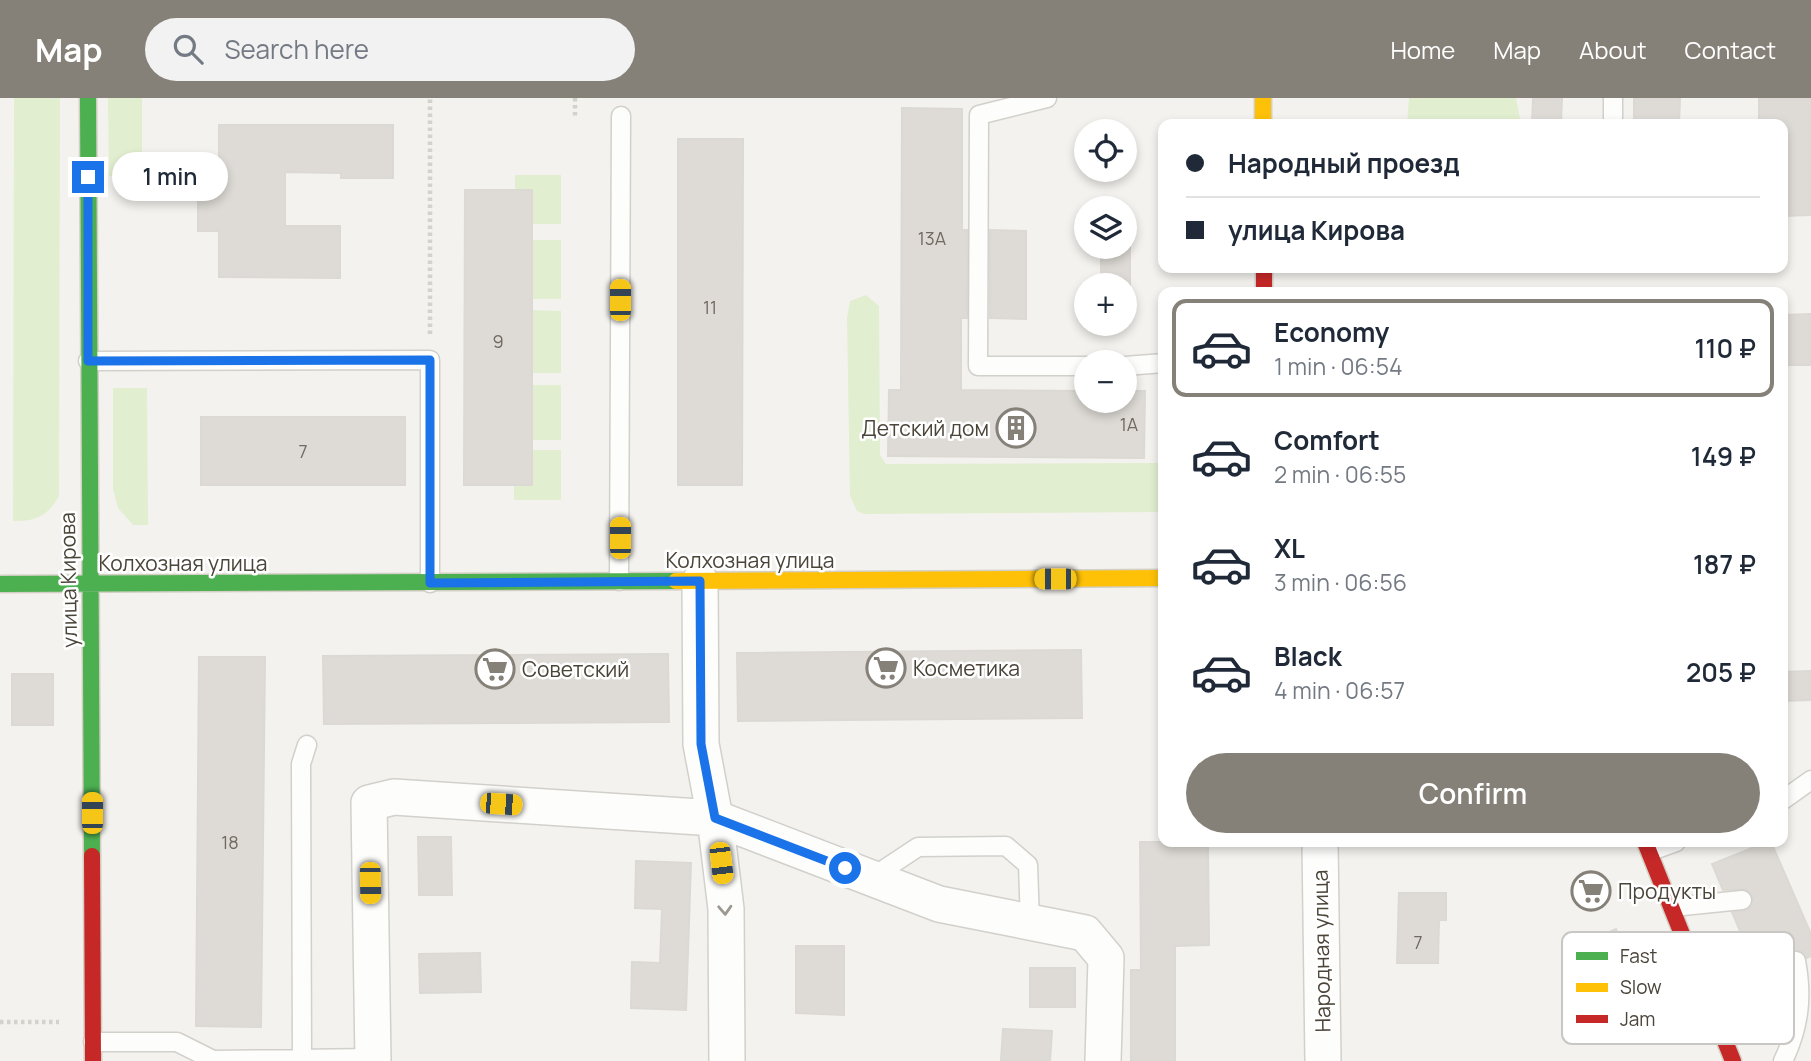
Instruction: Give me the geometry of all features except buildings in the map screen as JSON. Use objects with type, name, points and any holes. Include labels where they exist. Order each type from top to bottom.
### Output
[{"type":"street","name":"улица Кирова","points":[[88,98],[88,585],[93,1061]]},
{"type":"street","points":[[1263,98],[1263,119]]},
{"type":"street","name":"Колхозная улица","points":[[0,584],[1158,578]]},
{"type":"street","points":[[700,581],[701,744],[715,818],[726,909],[727,1061]]},
{"type":"street","points":[[373,1060],[369,803],[394,797],[715,818],[939,904],[1085,933],[1106,958],[1103,1061]]},
{"type":"street","name":"Народная улица","points":[[1320,847],[1323,1061]]},
{"type":"street","points":[[1648,847],[1683,932]]},
{"type":"street","points":[[1726,1044],[1733,1061]]},
{"type":"lane","points":[[1047,98],[979,115],[978,366],[1074,366]]},
{"type":"lane","points":[[1613,98],[1613,119]]},
{"type":"lane","points":[[619,582],[621,116]]},
{"type":"lane","points":[[88,361],[430,360],[430,583]]},
{"type":"lane","points":[[1137,365],[1158,363]]},
{"type":"lane","points":[[302,1059],[301,764],[307,745]]},
{"type":"lane","points":[[1788,796],[1811,780]]},
{"type":"lane","points":[[871,878],[918,847],[1006,846],[1028,865],[1030,922]]},
{"type":"lane","points":[[1673,907],[1742,900]]},
{"type":"lane","points":[[1794,1037],[1806,993],[1796,961]]},
{"type":"lane","points":[[93,1042],[177,1042],[214,1060],[373,1060]]},
{"type":"lane","points":[[1783,1061],[1791,1044]]},
{"type":"path","points":[[430,98],[430,360]]},
{"type":"path","points":[[575,98],[575,116]]},
{"type":"path","points":[[0,1022],[93,1022]]},
{"type":"green space","points":[[14,98],[60,98],[59,496],[50,509],[40,516],[13,521]]},
{"type":"green space","points":[[108,98],[142,98],[142,176],[109,176]]},
{"type":"green space","points":[[1409,98],[1516,98],[1520,119],[1407,119]]},
{"type":"green space","points":[[515,175],[561,175],[561,224],[532,224],[532,190],[515,190]]},
{"type":"green space","points":[[532,240],[561,240],[561,299],[532,299]]},
{"type":"green space","points":[[866,295],[879,306],[880,455],[886,464],[1158,463],[1158,512],[864,514],[857,511],[850,496],[847,318],[850,301]]},
{"type":"green space","points":[[532,310],[561,311],[561,373],[532,373]]},
{"type":"green space","points":[[532,385],[561,385],[561,440],[532,440]]},
{"type":"green space","points":[[113,388],[147,388],[148,525],[133,525],[118,508],[113,489]]},
{"type":"green space","points":[[532,450],[561,450],[561,500],[514,500],[514,485],[532,485]]},
{"type":"traffic: fast","points":[[88,98],[92,856]]},
{"type":"traffic: fast","points":[[0,584],[676,581]]},
{"type":"traffic: slow","points":[[1263,98],[1263,119]]},
{"type":"traffic: slow","points":[[676,581],[1158,578]]},
{"type":"traffic: jam","points":[[1264,273],[1264,287]]},
{"type":"traffic: jam","points":[[1647,847],[1681,932]]},
{"type":"traffic: jam","points":[[92,856],[93,1061]]},
{"type":"traffic: jam","points":[[1726,1044],[1733,1061]]},
{"type":"place","name":"Детский дом","points":[[1016,428]]},
{"type":"place","name":"Косметика","points":[[886,668]]},
{"type":"place","name":"Советский","points":[[495,669]]},
{"type":"place","name":"Продукты","points":[[1591,891]]},
{"type":"route","points":[[88,177],[88,361],[430,360],[430,583],[700,581],[701,744],[715,818],[845,868]]}]
